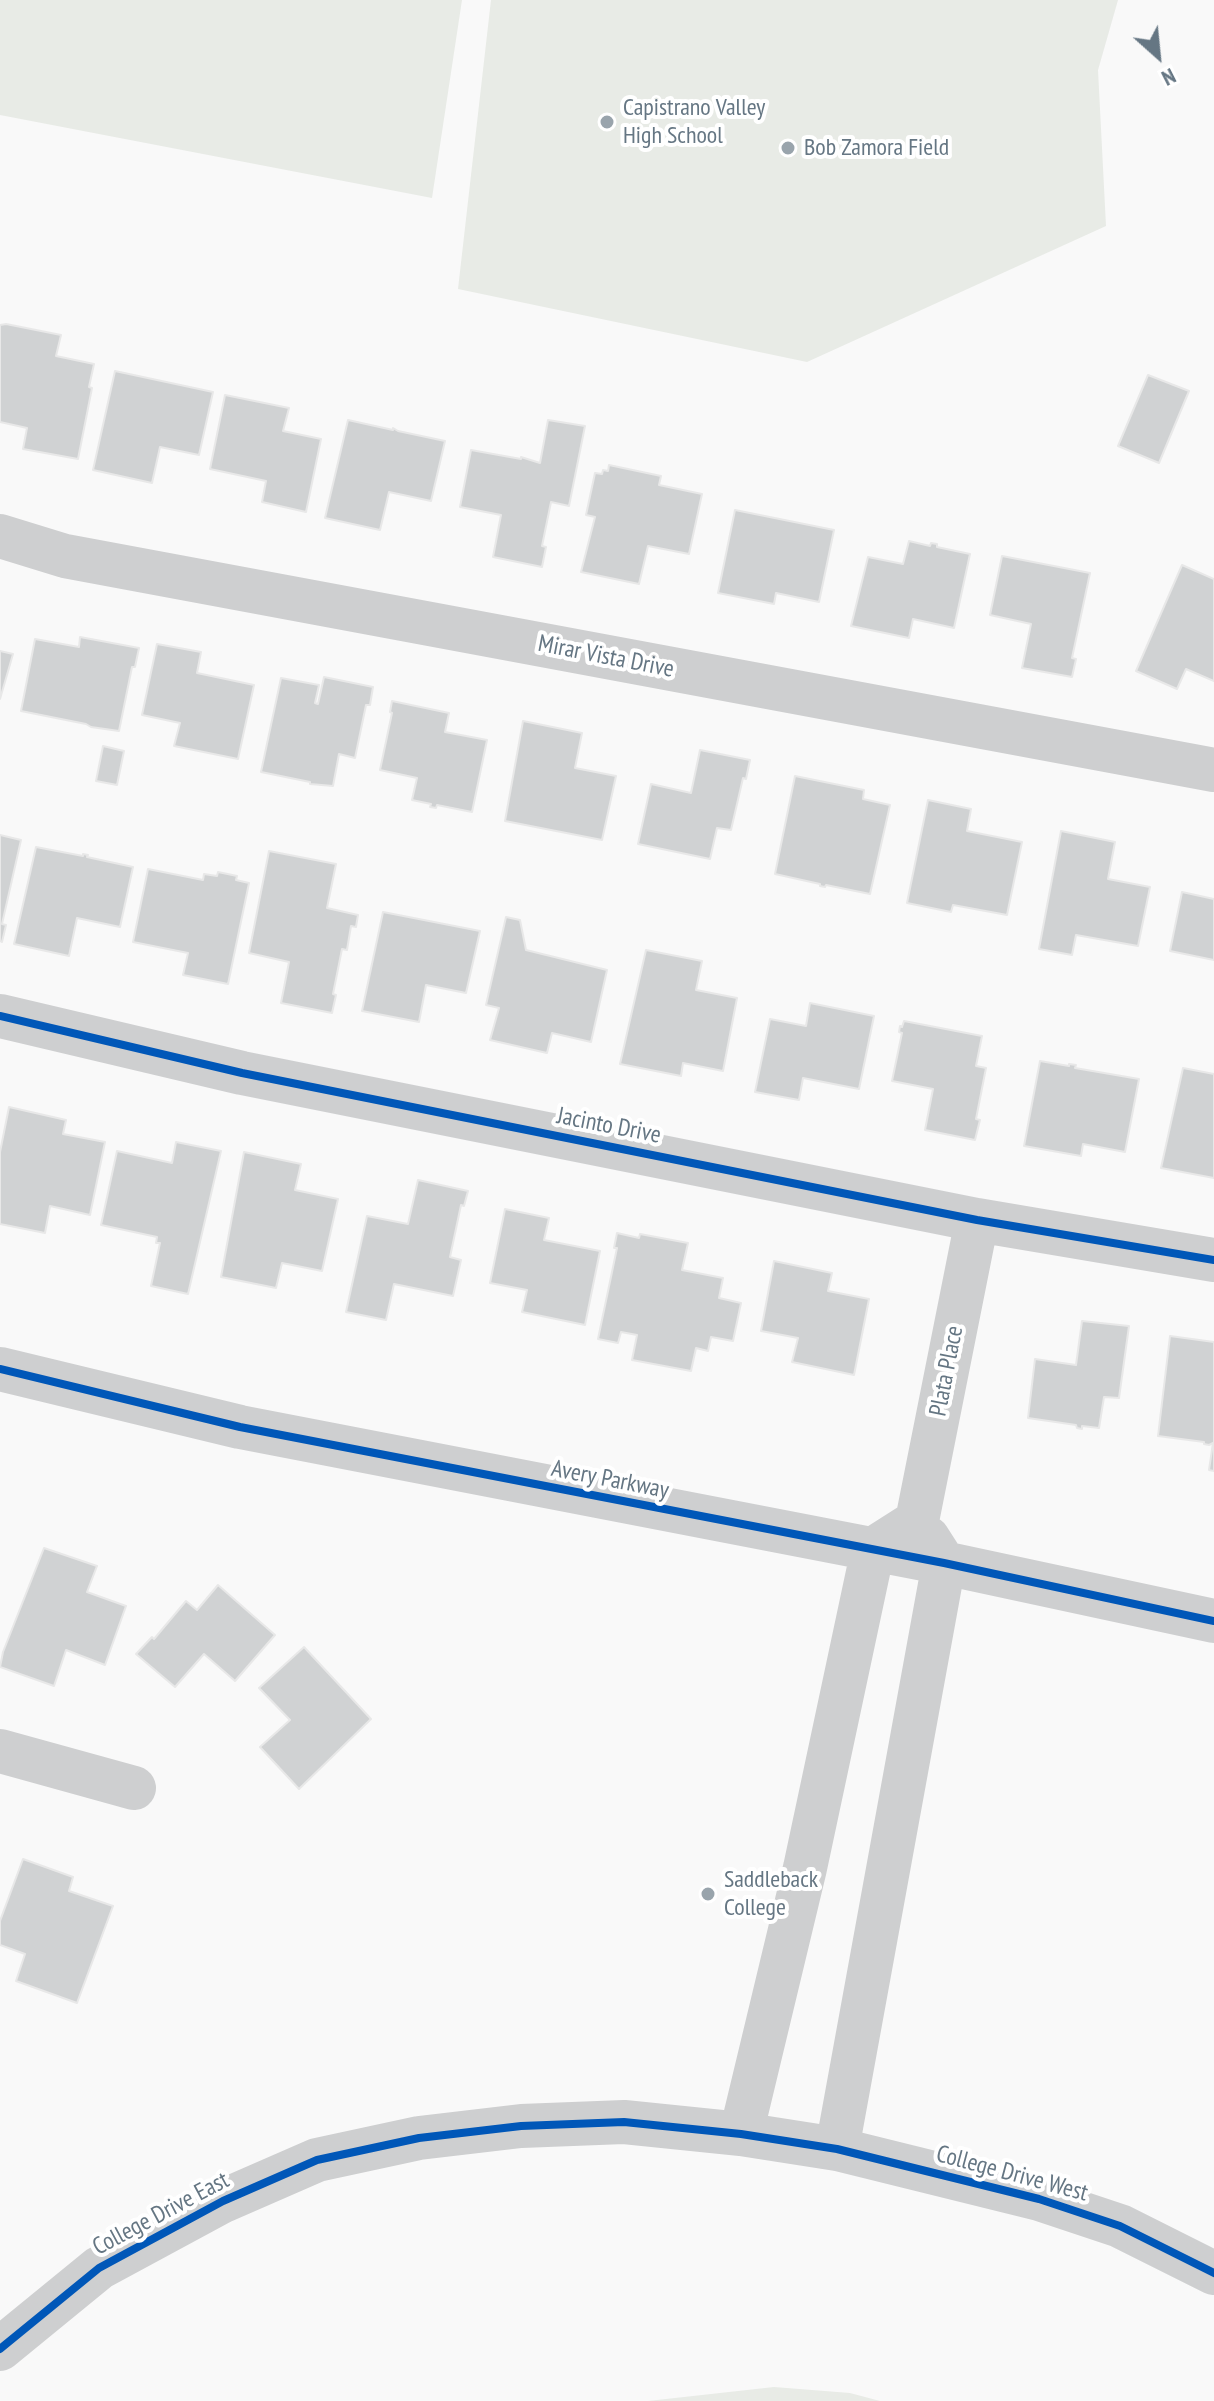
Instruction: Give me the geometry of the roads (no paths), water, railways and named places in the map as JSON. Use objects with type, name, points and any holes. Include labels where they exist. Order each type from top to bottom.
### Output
[{"type":"street","name":"Mirar Vista Drive","points":[[0,536],[80,559],[1214,770]]},
{"type":"street","name":"Jacinto Drive","points":[[0,1016],[242,1073],[977,1220],[1214,1260]]},
{"type":"street","name":"Plata Place","points":[[917,1521],[977,1220]]},
{"type":"street","name":"Avery Parkway","points":[[0,1369],[240,1427],[944,1563],[1214,1621]]},
{"type":"street","points":[[741,2134],[805,1868],[873,1549],[917,1521],[944,1563],[837,2149]]},
{"type":"street","points":[[0,1751],[134,1788]]},
{"type":"street","name":"College Drive East","points":[[0,2349],[99,2268],[223,2201],[317,2160],[419,2138],[521,2126],[624,2122],[741,2134],[837,2149]]},
{"type":"street","name":"College Drive West","points":[[837,2149],[1053,2203],[1120,2226],[1214,2273]]},
{"type":"place","name":"Capistrano Valley High School","points":[[607,122]]},
{"type":"place","name":"Bob Zamora Field","points":[[788,148]]},
{"type":"place","name":"Saddleback College","points":[[708,1894]]}]
